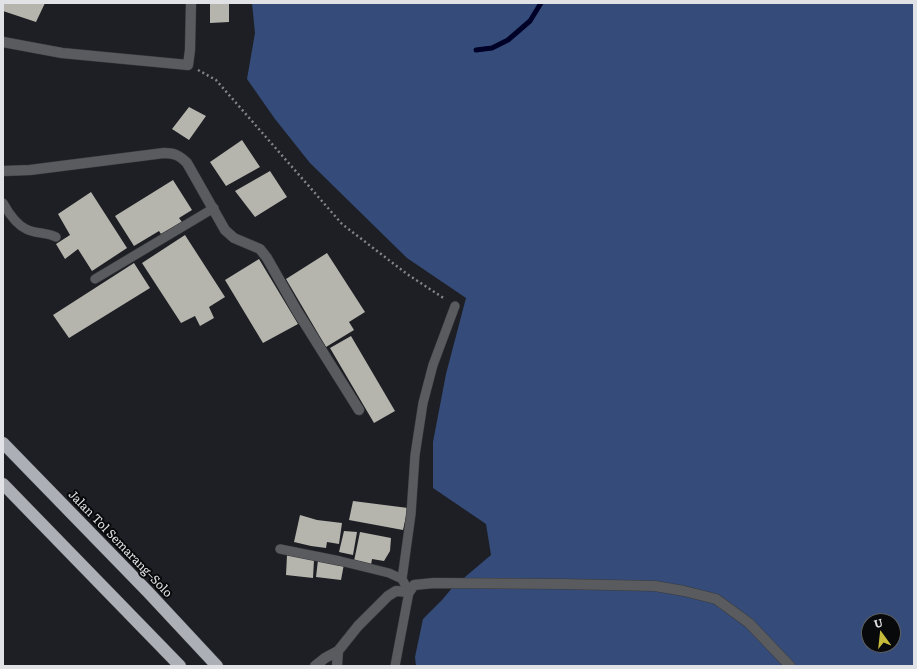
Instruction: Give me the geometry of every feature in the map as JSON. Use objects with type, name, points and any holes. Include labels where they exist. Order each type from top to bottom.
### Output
[{"type":"highway","name":"Jalan Tol Semarang–Solo","points":[[3,443],[148,592],[216,666]]},
{"type":"highway","points":[[3,484],[180,666]]},
{"type":"street","points":[[3,42],[62,53],[188,65],[190,50],[191,3]]},
{"type":"street","points":[[3,171],[30,170],[153,153],[174,153],[187,163],[226,230],[234,238],[260,249],[267,258],[297,311],[359,410]]},
{"type":"street","points":[[315,666],[325,658],[338,651],[358,626],[388,596],[396,591],[409,592],[414,585],[434,583],[655,586],[684,591],[716,599],[748,623],[790,666]]},
{"type":"street","points":[[336,666],[338,651]]},
{"type":"lane","points":[[3,203],[10,215],[25,230],[52,235],[56,238]]},
{"type":"lane","points":[[95,279],[214,208]]},
{"type":"lane","points":[[395,666],[409,592],[402,579],[415,455],[423,403],[433,366],[455,306]]},
{"type":"lane","points":[[280,549],[389,573],[402,579]]},
{"type":"path","points":[[188,65],[204,72],[216,80],[342,224],[408,274],[455,306]]},
{"type":"shaded area","points":[[252,3],[914,3],[914,666],[416,666],[415,657],[423,619],[452,588],[491,555],[486,524],[433,488],[433,442],[446,374],[466,298],[407,258],[310,163],[275,119],[247,79],[255,33]]},
{"type":"building","points":[[3,3],[45,3],[36,22],[3,11]]},
{"type":"building","points":[[210,3],[229,3],[229,22],[210,23]]},
{"type":"building","points":[[189,107],[206,116],[189,140],[172,129]]},
{"type":"building","points":[[242,140],[260,167],[226,186],[210,162]]},
{"type":"building","points":[[270,171],[287,197],[255,217],[235,191]]},
{"type":"building","points":[[173,180],[192,210],[179,218],[182,222],[174,227],[161,234],[159,231],[134,246],[115,216]]},
{"type":"building","points":[[91,192],[127,248],[92,271],[78,249],[65,259],[56,244],[70,235],[58,214]]},
{"type":"building","points":[[185,235],[225,297],[209,307],[214,318],[200,326],[195,316],[181,323],[142,263]]},
{"type":"building","points":[[327,253],[365,312],[349,322],[354,330],[326,347],[286,279]]},
{"type":"building","points":[[259,259],[298,324],[263,343],[225,280]]},
{"type":"building","points":[[134,263],[150,288],[69,338],[53,315]]},
{"type":"building","points":[[351,336],[395,411],[374,423],[330,348]]},
{"type":"building","points":[[353,501],[408,508],[403,530],[349,520]]},
{"type":"building","points":[[300,515],[317,520],[342,523],[339,544],[327,542],[326,548],[294,542]]},
{"type":"building","points":[[344,531],[357,532],[353,555],[339,552]]},
{"type":"building","points":[[360,532],[391,538],[390,551],[384,561],[372,559],[371,565],[354,561]]},
{"type":"building","points":[[287,555],[314,560],[313,578],[286,575]]},
{"type":"building","points":[[318,560],[344,564],[341,580],[316,577]]},
{"type":"waterway","points":[[476,50],[492,48],[508,40],[530,21],[541,3]]}]
